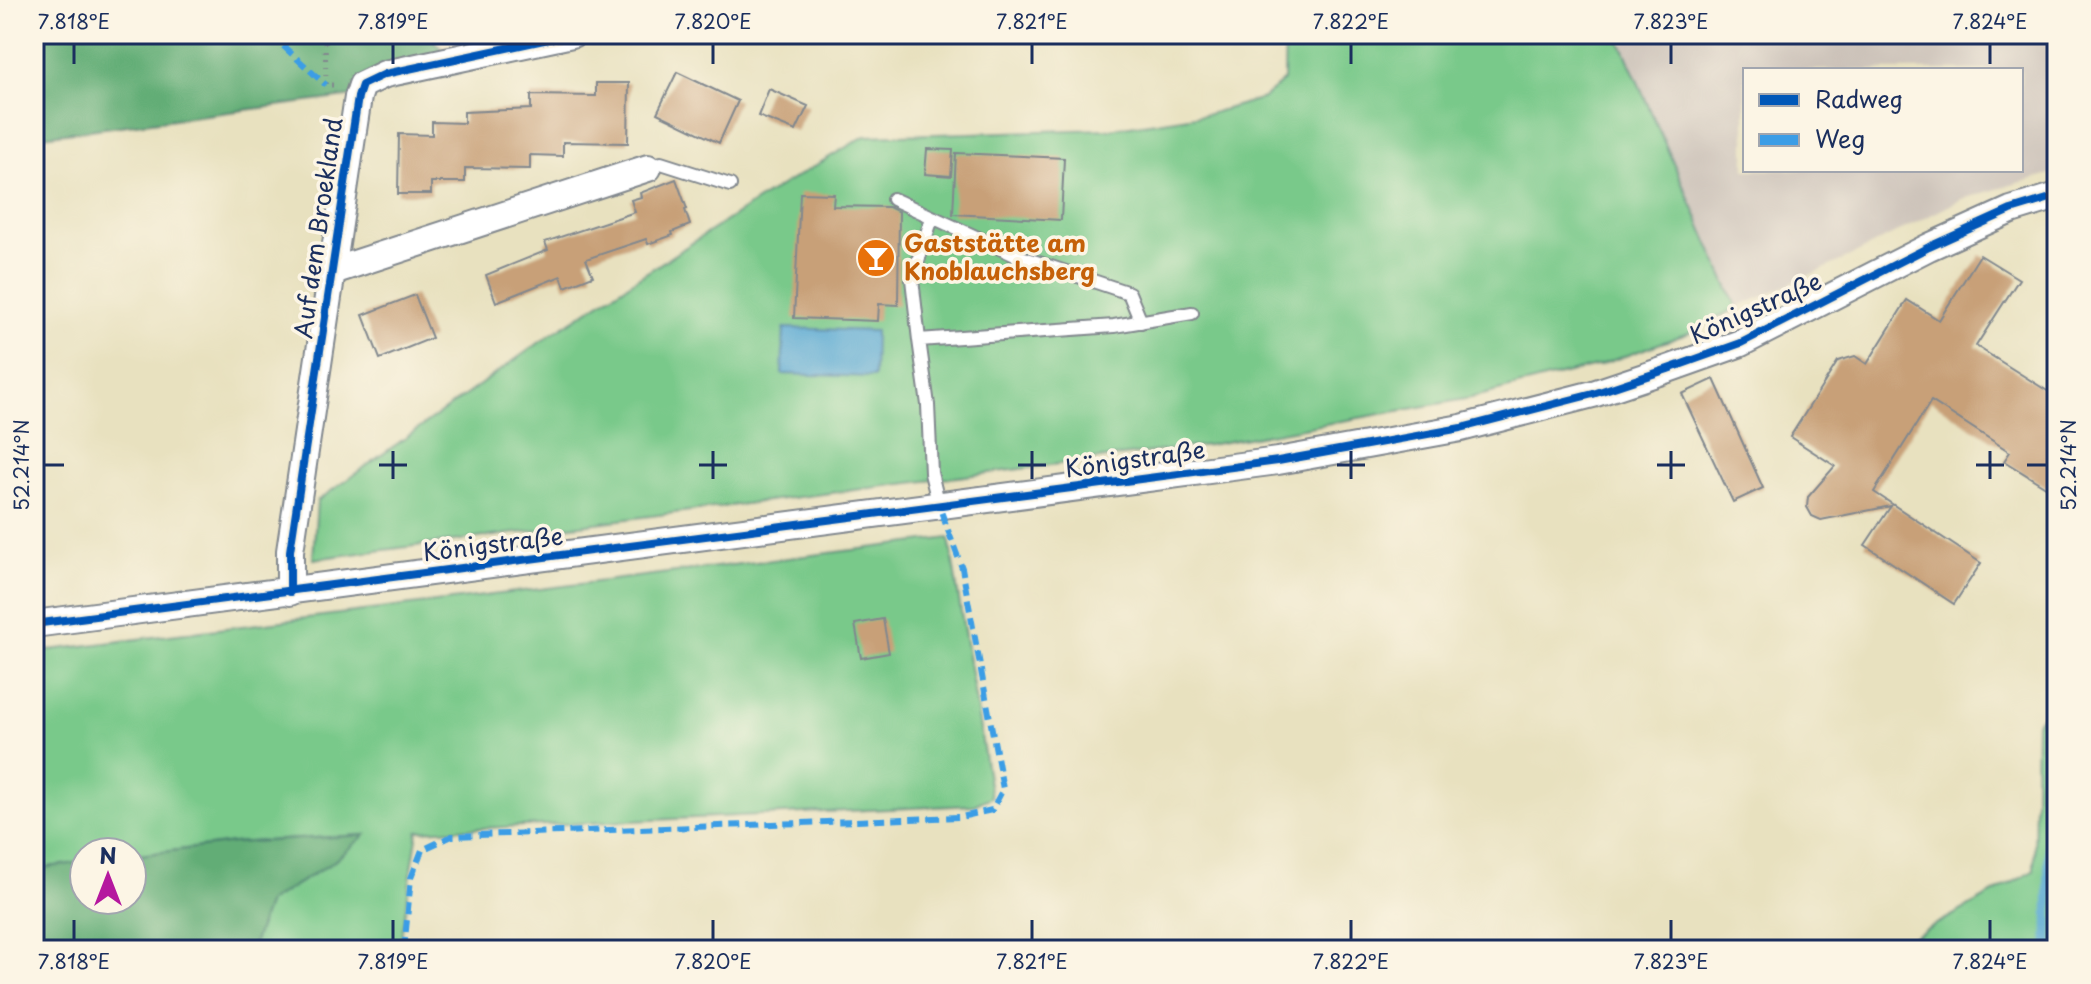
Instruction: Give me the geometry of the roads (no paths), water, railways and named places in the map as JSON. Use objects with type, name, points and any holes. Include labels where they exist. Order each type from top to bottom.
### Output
[{"type":"street","name":"Auf dem Broekland","points":[[290,592],[290,551],[362,85],[385,74],[572,34]]},
{"type":"street","name":"Auf dem Broekland","points":[[333,271],[648,168]]},
{"type":"street","name":"Königstraße","points":[[34,624],[1278,461],[1461,428],[1593,394],[1741,343],[1929,247],[2011,210],[2057,196]]},
{"type":"lane","name":"Auf dem Broekland","points":[[648,168],[661,163],[730,185]]},
{"type":"lane","points":[[893,199],[1015,255],[1129,293],[1141,322]]},
{"type":"lane","points":[[932,218],[912,279],[928,405],[931,473],[939,506]]},
{"type":"lane","points":[[919,340],[1141,322],[1192,313]]},
{"type":"water","points":[[784,328],[875,331],[874,377],[782,374]]},
{"type":"waterway","points":[[2048,950],[2050,728],[2054,722]]},
{"type":"place","name":"Gaststätte am Knoblauchsberg","points":[[876,258]]}]
